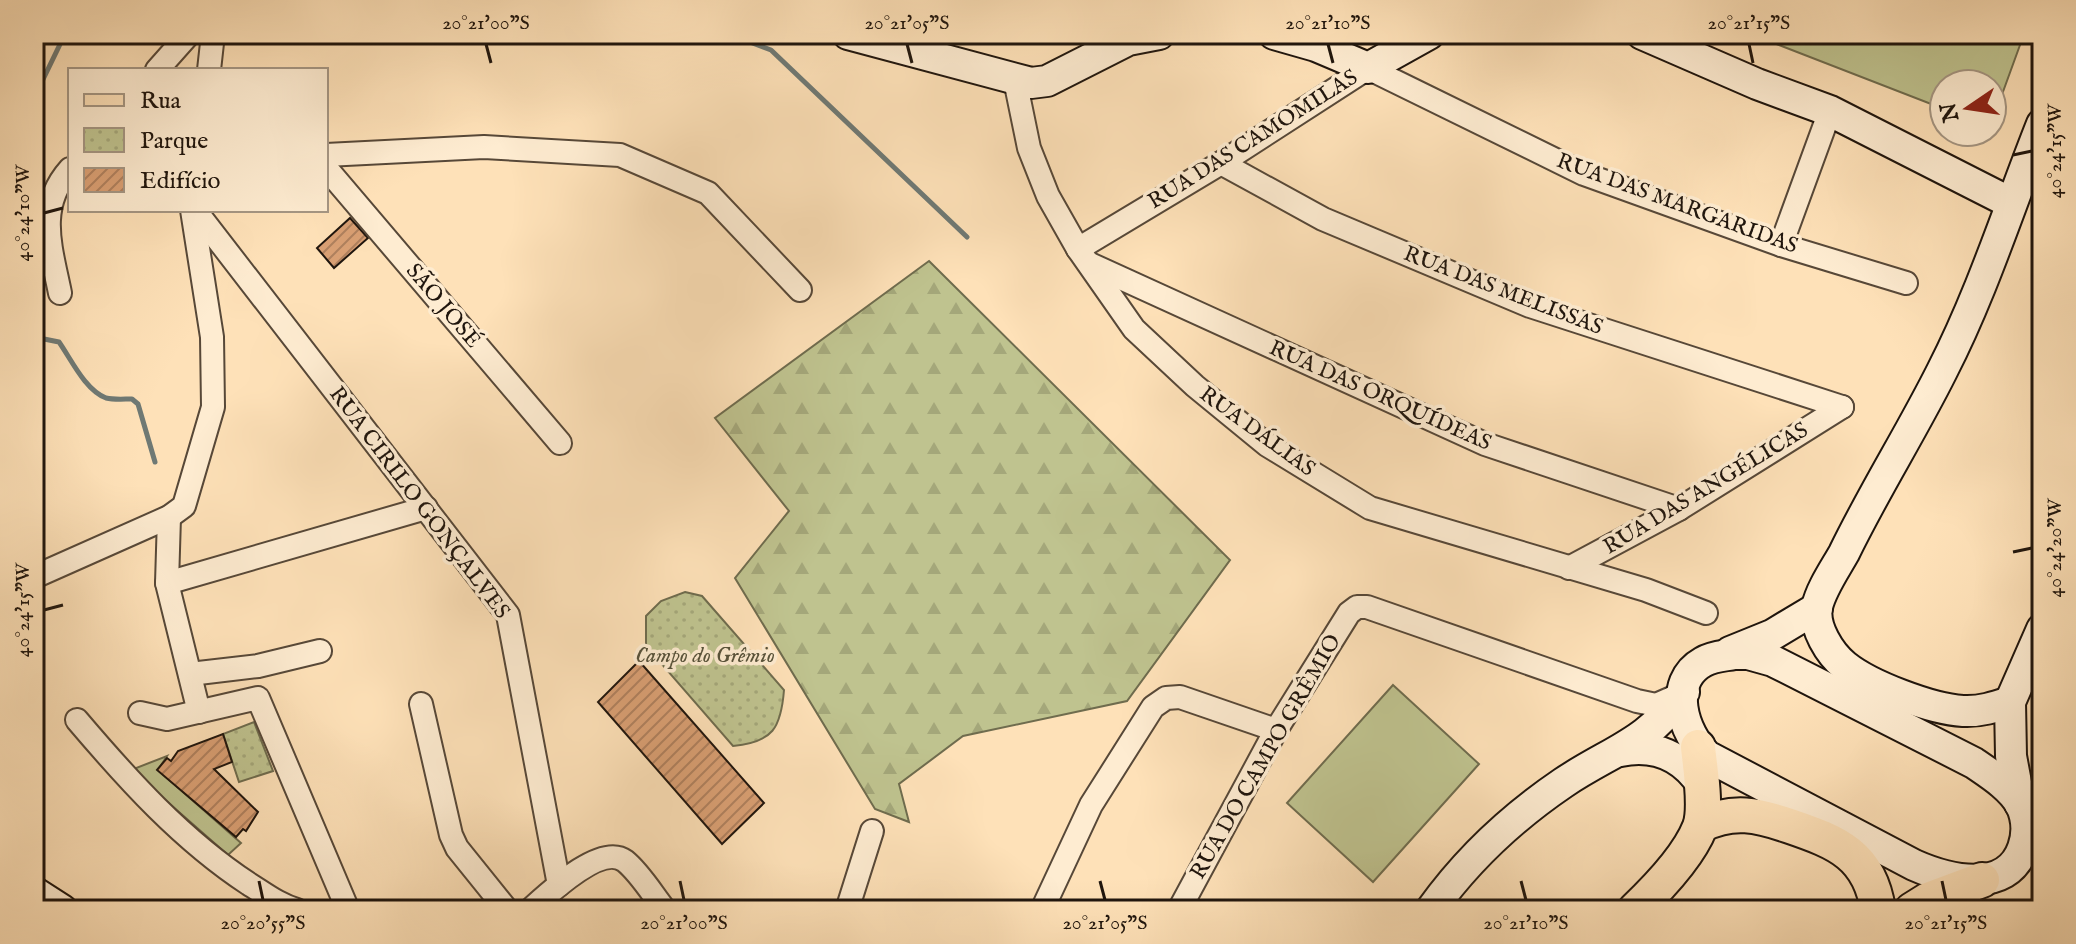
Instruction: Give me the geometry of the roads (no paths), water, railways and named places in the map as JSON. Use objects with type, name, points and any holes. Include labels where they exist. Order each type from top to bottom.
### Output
[{"type":"main road","points":[[1635,910],[1670,871],[1701,825],[1702,785],[1698,747]]},
{"type":"main road","points":[[1701,825],[1722,816],[1747,814],[1825,837],[1846,850],[1862,867],[1874,891],[1878,910]]},
{"type":"main road","points":[[1912,910],[1928,900],[1982,880]]},
{"type":"street","points":[[159,68],[189,34]]},
{"type":"street","points":[[209,68],[213,34]]},
{"type":"street","points":[[848,34],[1031,83],[1047,81],[1132,37],[1159,34]]},
{"type":"street","points":[[1274,34],[1316,46],[1368,68]]},
{"type":"street","name":"RUA DAS CAMOMILAS","points":[[1083,256],[1368,68],[1429,34]]},
{"type":"street","points":[[1642,34],[1757,84],[1830,111],[2011,203]]},
{"type":"street","name":"RUA DAS MARGARIDAS","points":[[1368,68],[1584,174],[1781,245],[1906,283]]},
{"type":"street","name":"RUA DÁLIAS","points":[[1015,80],[1029,148],[1048,196],[1083,256],[1134,329],[1195,386],[1280,453],[1370,508],[1646,590],[1706,613]]},
{"type":"street","points":[[1781,245],[1830,111]]},
{"type":"street","points":[[2041,636],[2010,702],[2011,756],[2026,837],[2019,857],[2006,871],[1982,880],[1950,878],[1914,865],[1707,756],[1685,724],[1684,692],[1690,674],[1711,658],[1772,635],[1817,608],[1850,539],[1960,335],[1992,260],[2042,124]]},
{"type":"street","points":[[328,155],[484,147],[620,155],[708,193],[800,290]]},
{"type":"street","name":"RUA DAS MELISSAS","points":[[1221,163],[1323,219],[1530,306],[1842,407]]},
{"type":"street","name":"SÃO JOSÉ","points":[[328,170],[560,443]]},
{"type":"street","points":[[60,293],[47,225],[58,183],[68,171]]},
{"type":"street","points":[[34,577],[169,517],[184,506],[213,407],[212,337],[194,212]]},
{"type":"street","name":"RUA CIRILO GONÇALVES","points":[[196,212],[508,615],[559,885]]},
{"type":"street","name":"RUA DAS ORQUÍDEAS","points":[[1083,256],[1485,444],[1679,509]]},
{"type":"street","name":"RUA DAS ANGÉLICAS","points":[[1569,568],[1679,509],[1842,407]]},
{"type":"street","points":[[167,583],[426,508]]},
{"type":"street","points":[[169,517],[167,583],[199,712]]},
{"type":"street","name":"RUA DO CAMPO GRÊMIO","points":[[1179,910],[1276,730],[1349,613],[1357,607],[1367,607],[1637,701],[1656,705],[1684,692]]},
{"type":"street","points":[[1817,608],[1821,632],[1832,652],[1846,667],[1866,678],[1908,696],[1960,711],[1988,709],[2010,702]]},
{"type":"street","points":[[190,674],[258,666],[320,651]]},
{"type":"street","points":[[1711,658],[1748,654],[1773,661],[1974,763],[2006,787],[2021,805]]},
{"type":"street","points":[[258,666],[258,698],[348,910]]},
{"type":"street","points":[[1431,910],[1484,848],[1532,807],[1581,772],[1620,751],[1655,726],[1684,692]]},
{"type":"street","points":[[1042,910],[1091,805],[1153,707],[1166,698],[1180,697],[1276,730]]},
{"type":"street","points":[[140,713],[167,719],[258,698]]},
{"type":"street","points":[[421,704],[451,835],[457,848],[507,910]]},
{"type":"street","points":[[77,720],[136,789],[218,864],[283,906],[297,910]]},
{"type":"street","points":[[1620,751],[1645,749],[1669,755],[1688,768],[1702,785]]},
{"type":"street","points":[[847,910],[872,831]]},
{"type":"street","points":[[530,910],[559,885],[602,857],[614,856],[625,861],[665,910]]},
{"type":"street","points":[[34,892],[62,910]]},
{"type":"waterway","points":[[34,98],[65,34]]},
{"type":"waterway","points":[[729,34],[771,50],[967,237]]},
{"type":"waterway","points":[[34,337],[59,342],[85,381],[98,394],[109,399],[132,399],[138,404],[155,462]]},
{"type":"park label","name":"Campo do Grêmio","points":[[705,656]]}]
